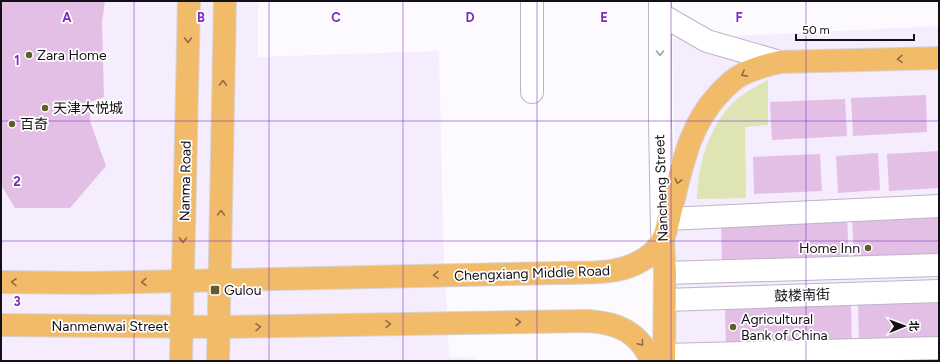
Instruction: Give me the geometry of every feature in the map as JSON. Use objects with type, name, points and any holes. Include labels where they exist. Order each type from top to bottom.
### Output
[{"type":"main road","name":"Nanma Road","points":[[181,361],[189,1]]},
{"type":"main road","points":[[218,361],[225,1]]},
{"type":"main road","name":"Chengxiang Middle Road","points":[[183,281],[618,270],[637,263],[649,256],[663,240],[685,154],[703,113],[725,87],[742,74],[759,67],[780,62],[939,58]]},
{"type":"main road","name":"Nancheng Street","points":[[660,359],[665,300],[663,240]]},
{"type":"main road","points":[[1,282],[89,283],[183,281]]},
{"type":"main road","points":[[219,327],[596,321],[603,322],[629,332],[660,359]]},
{"type":"main road","name":"Nanmenwai Street","points":[[1,325],[219,327]]},
{"type":"street","points":[[532,1],[532,92]]},
{"type":"street","name":"Nancheng Street","points":[[660,8],[707,41],[780,62]]},
{"type":"street","name":"Nancheng Street","points":[[660,8],[660,121],[663,240]]},
{"type":"street","points":[[668,219],[939,206]]},
{"type":"street","name":"鼓楼南街","points":[[665,273],[939,265]]},
{"type":"street","name":"鼓楼南街","points":[[665,300],[939,291]]},
{"type":"street","points":[[660,359],[939,348]]},
{"type":"shaded area","points":[[1,1],[258,1],[258,57],[439,51],[443,234],[449,357],[474,358],[474,361],[1,361]]},
{"type":"shaded area","points":[[939,26],[939,361],[676,361],[673,39]]},
{"type":"green space","points":[[768,80],[768,125],[745,127],[746,198],[697,199],[703,156],[714,129],[721,117],[741,96]]},
{"type":"building","name":"天津大悦城","points":[[1,1],[105,1],[102,22],[104,97],[90,102],[90,121],[106,166],[70,208],[15,208],[1,185]]},
{"type":"building","points":[[926,95],[927,132],[853,136],[851,98]]},
{"type":"building","points":[[845,99],[847,136],[772,140],[770,102]]},
{"type":"building","points":[[939,151],[939,188],[889,191],[887,154]]},
{"type":"building","points":[[878,153],[880,190],[838,193],[836,156]]},
{"type":"building","points":[[820,154],[822,191],[754,194],[753,157]]},
{"type":"building","points":[[939,214],[939,258],[854,261],[852,217]]},
{"type":"building","points":[[847,218],[849,262],[722,266],[721,223]]},
{"type":"building","points":[[939,300],[939,343],[859,346],[858,303]]},
{"type":"building","points":[[851,303],[852,347],[726,351],[725,308]]},
{"type":"place","name":"Zara Home","points":[[29,55]]},
{"type":"place","name":"天津大悦城","points":[[45,108]]},
{"type":"place","name":"百奇","points":[[12,124]]},
{"type":"place","name":"Home Inn","points":[[868,248]]},
{"type":"place","name":"Gulou","points":[[215,290]]},
{"type":"place","name":"Agricultural Bank of China","points":[[733,327]]}]
